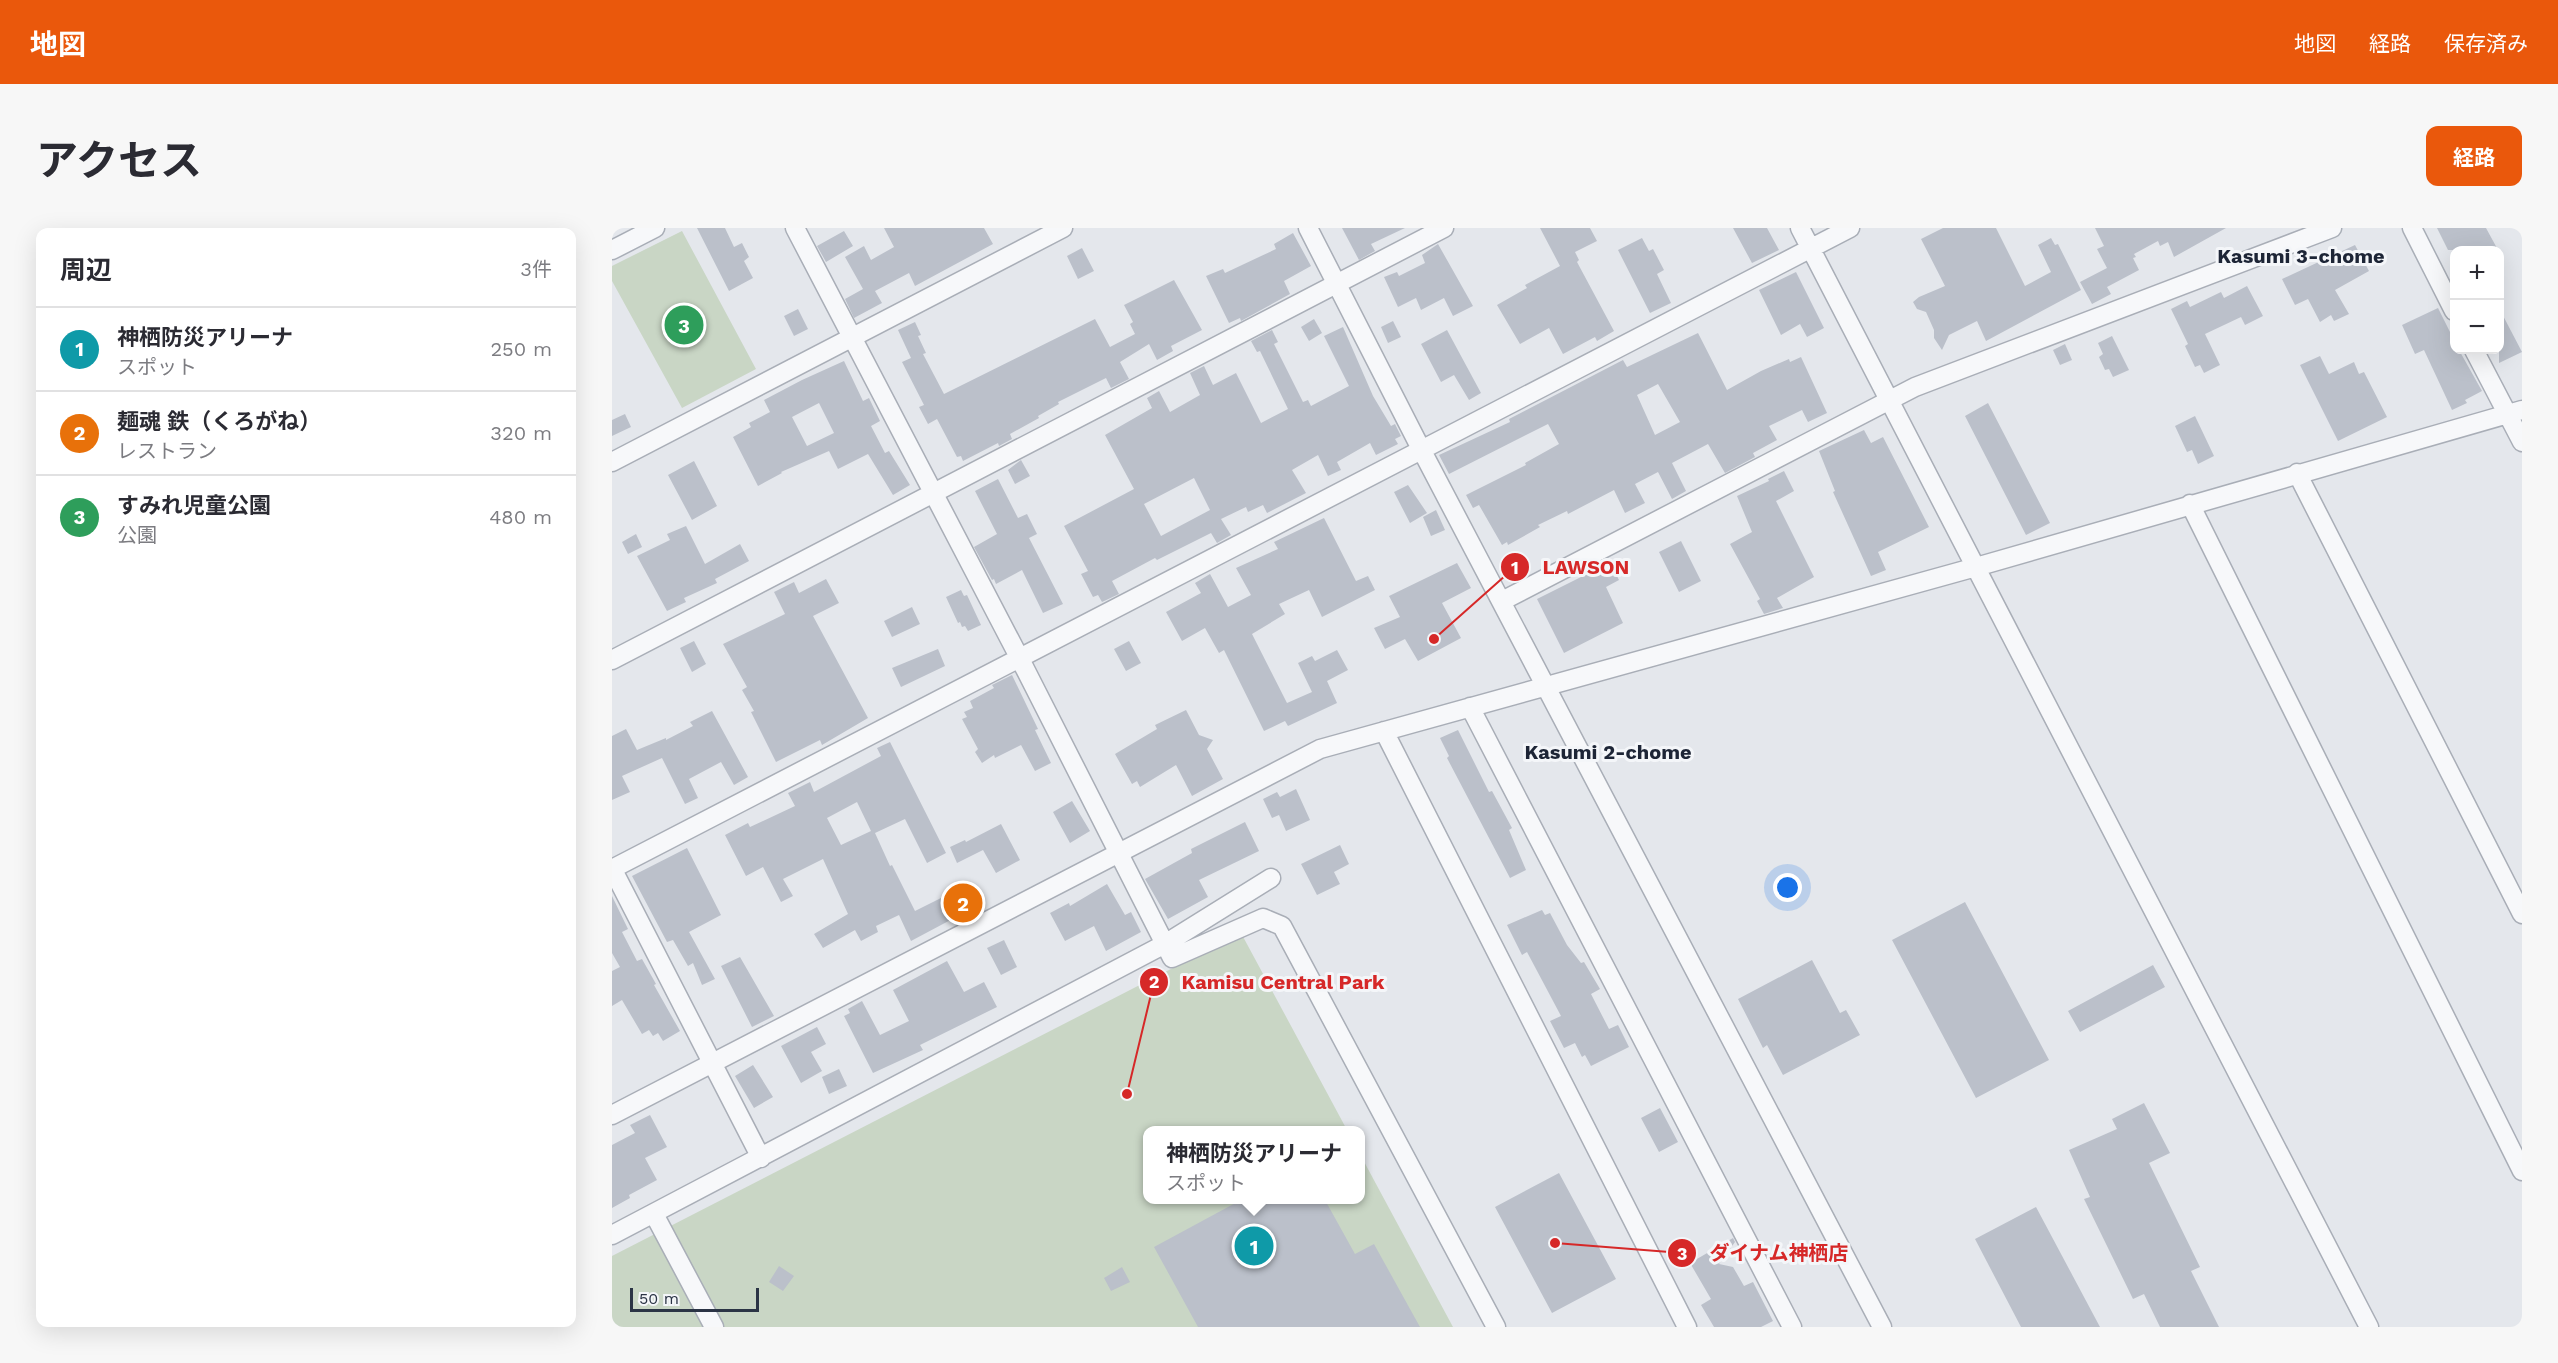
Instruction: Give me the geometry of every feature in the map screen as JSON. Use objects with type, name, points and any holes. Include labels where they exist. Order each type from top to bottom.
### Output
[{"type":"street","points":[[612,250],[655,228]]},
{"type":"street","points":[[795,228],[1172,958],[1263,918],[1282,926],[1496,1327]]},
{"type":"street","points":[[612,462],[1063,228]]},
{"type":"street","points":[[1308,228],[1882,1327]]},
{"type":"street","points":[[612,660],[1444,228]]},
{"type":"street","points":[[1800,228],[2369,1327]]},
{"type":"street","points":[[760,1158],[612,868],[1850,228]]},
{"type":"street","points":[[1502,601],[1915,387],[2332,228]]},
{"type":"street","points":[[2412,228],[2450,303]]},
{"type":"street","points":[[2477,354],[2515,412],[2522,442]]},
{"type":"street","points":[[612,1115],[1118,851],[1320,749],[1976,567],[2515,412]]},
{"type":"street","points":[[2297,473],[2522,914]]},
{"type":"street","points":[[2190,504],[2522,1171]]},
{"type":"street","points":[[1470,708],[1792,1327]]},
{"type":"street","points":[[1384,731],[1687,1327]]},
{"type":"street","points":[[612,1235],[1165,944],[1271,878]]},
{"type":"street","points":[[654,1214],[714,1327]]},
{"type":"green space","points":[[682,231],[756,369],[682,408],[612,281],[612,266]]},
{"type":"green space","points":[[1241,933],[1345,1126],[1143,1126],[1143,1204],[1365,1204],[1365,1163],[1453,1327],[612,1327],[612,1256]]},
{"type":"building","points":[[697,228],[725,228],[734,247],[742,243],[749,257],[744,261],[753,278],[729,291]]},
{"type":"building","points":[[884,228],[984,228],[993,244],[915,286],[909,273],[875,291],[882,303],[854,318],[845,299],[863,289],[845,257],[864,246],[871,260],[894,247]]},
{"type":"building","points":[[1342,228],[1405,228],[1371,244],[1375,251],[1359,260]]},
{"type":"building","points":[[1540,228],[1590,228],[1597,241],[1575,252],[1579,260],[1577,262],[1614,331],[1597,341],[1595,337],[1563,354],[1549,328],[1520,344],[1497,305],[1527,288],[1525,285],[1560,266]]},
{"type":"building","points":[[1733,228],[1767,228],[1779,250],[1752,263]]},
{"type":"building","points":[[1943,228],[1996,228],[2025,286],[2051,272],[2038,245],[2051,238],[2055,245],[2058,244],[2081,290],[1986,341],[1977,321],[1949,335],[1942,350],[1934,338],[1934,330],[1926,312],[1917,309],[1913,302],[1945,286],[1921,239]]},
{"type":"building","points":[[2095,228],[2226,228],[2174,257],[2168,242],[2160,246],[2158,241],[2134,254],[2136,257],[2133,258],[2139,270],[2107,287],[2111,294],[2092,304],[2080,282],[2107,268],[2097,249],[2104,246]]},
{"type":"building","points":[[2437,228],[2486,228],[2496,246],[2450,246],[2448,250]]},
{"type":"building","points":[[844,231],[853,246],[826,262],[817,246]]},
{"type":"building","points":[[1293,233],[1311,266],[1284,281],[1290,294],[1241,321],[1240,318],[1229,323],[1206,276],[1223,269],[1225,273],[1276,249],[1274,244]]},
{"type":"building","points":[[1642,238],[1649,251],[1653,249],[1664,270],[1657,274],[1671,303],[1650,313],[1618,250]]},
{"type":"building","points":[[1438,244],[1473,306],[1453,316],[1444,298],[1421,310],[1416,298],[1398,307],[1384,277],[1397,272],[1399,276],[1425,263],[1422,255]]},
{"type":"building","points":[[2355,245],[2369,271],[2335,290],[2349,314],[2334,321],[2331,315],[2320,322],[2308,299],[2295,305],[2282,279]]},
{"type":"building","points":[[1082,248],[1094,271],[1078,279],[1067,256]]},
{"type":"building","points":[[1796,272],[1824,328],[1807,337],[1800,324],[1781,335],[1759,290]]},
{"type":"building","points":[[1174,280],[1202,330],[1171,346],[1173,351],[1157,360],[1149,344],[1120,362],[1129,379],[1111,388],[1106,378],[1058,402],[1059,404],[1038,416],[1039,418],[1010,434],[1012,439],[999,446],[998,443],[963,461],[961,456],[957,457],[937,419],[928,424],[919,407],[924,405],[902,362],[911,358],[898,330],[915,322],[921,335],[918,336],[926,353],[923,354],[944,394],[1095,319],[1110,347],[1135,334],[1130,324],[1133,322],[1124,305]]},
{"type":"building","points":[[2247,286],[2263,316],[2245,325],[2241,317],[2205,334],[2220,365],[2204,373],[2200,365],[2195,367],[2185,346],[2188,344],[2171,309],[2187,301],[2190,307],[2221,292],[2224,298]]},
{"type":"building","points":[[2438,308],[2450,332],[2450,354],[2461,354],[2482,391],[2465,400],[2467,403],[2452,410],[2424,350],[2415,354],[2402,325]]},
{"type":"building","points":[[798,309],[808,329],[794,336],[784,316]]},
{"type":"building","points":[[2504,318],[2522,352],[2499,363],[2499,354],[2504,354]]},
{"type":"building","points":[[1314,319],[1322,333],[1309,341],[1301,327]]},
{"type":"building","points":[[1393,321],[1401,337],[1388,343],[1381,327]]},
{"type":"building","points":[[1343,327],[1373,396],[1391,426],[1395,424],[1401,436],[1395,439],[1398,444],[1376,455],[1370,443],[1337,462],[1341,470],[1328,476],[1318,455],[1292,470],[1306,493],[1267,513],[1263,505],[1248,512],[1246,507],[1221,519],[1231,535],[1217,543],[1211,533],[1157,560],[1155,558],[1112,581],[1119,594],[1102,602],[1098,595],[1093,597],[1081,574],[1088,571],[1064,526],[1134,489],[1105,435],[1152,408],[1147,398],[1159,391],[1170,412],[1200,395],[1190,373],[1204,366],[1213,385],[1236,373],[1261,423],[1288,409],[1260,351],[1257,352],[1251,341],[1272,330],[1278,342],[1274,344],[1303,402],[1308,400],[1311,406],[1349,386],[1324,336]],"holes":[[[1194,478],[1210,510],[1161,536],[1144,504]]]},
{"type":"building","points":[[1447,330],[1481,393],[1469,400],[1454,375],[1441,382],[1421,344]]},
{"type":"building","points":[[1698,333],[1727,390],[1761,371],[1789,359],[1790,362],[1801,357],[1827,413],[1808,422],[1802,410],[1769,426],[1777,440],[1753,453],[1755,457],[1725,473],[1708,444],[1672,463],[1686,491],[1672,499],[1658,472],[1635,484],[1645,503],[1625,513],[1614,490],[1568,514],[1567,511],[1538,525],[1540,527],[1508,545],[1507,542],[1502,545],[1479,505],[1473,508],[1466,495],[1526,465],[1525,463],[1559,444],[1548,424],[1449,474],[1439,455],[1510,422],[1509,419],[1623,360],[1627,367]],"holes":[[[1658,384],[1680,422],[1655,435],[1637,395]]]},
{"type":"building","points":[[2112,336],[2129,370],[2113,377],[2109,369],[2105,370],[2099,357],[2103,354],[2098,343]]},
{"type":"building","points":[[2065,344],[2072,360],[2060,365],[2053,350]]},
{"type":"building","points":[[2320,356],[2329,374],[2354,362],[2359,374],[2364,372],[2387,417],[2338,441],[2300,365]]},
{"type":"building","points":[[844,361],[863,401],[869,398],[880,421],[871,426],[885,453],[889,451],[910,485],[893,495],[868,454],[838,469],[829,451],[781,472],[758,486],[733,437],[751,427],[749,423],[770,412],[764,400]],"holes":[[[819,403],[834,433],[807,446],[792,417]]]},
{"type":"building","points":[[1988,403],[2050,523],[2026,535],[1965,416]]},
{"type":"building","points":[[625,414],[631,427],[612,436],[612,420]]},
{"type":"building","points":[[2195,416],[2214,456],[2198,464],[2192,450],[2187,452],[2175,426]]},
{"type":"building","points":[[1864,430],[1871,443],[1883,437],[1929,527],[1878,552],[1886,570],[1871,576],[1833,492],[1835,491],[1819,451]]},
{"type":"building","points":[[1021,460],[1030,476],[1015,484],[1008,470]]},
{"type":"building","points":[[694,461],[717,506],[692,520],[668,475]]},
{"type":"building","points":[[1784,471],[1794,491],[1776,501],[1814,577],[1777,598],[1783,608],[1764,614],[1757,601],[1760,599],[1730,544],[1752,532],[1737,496]]},
{"type":"building","points":[[998,479],[1018,518],[1027,514],[1037,534],[1029,538],[1063,604],[1043,613],[1022,570],[996,584],[974,547],[997,534],[975,491]]},
{"type":"building","points":[[1408,485],[1427,513],[1410,523],[1394,492]]},
{"type":"building","points":[[1436,510],[1445,530],[1431,536],[1423,517]]},
{"type":"building","points":[[1324,518],[1356,581],[1368,576],[1375,590],[1322,617],[1309,590],[1279,604],[1285,614],[1252,634],[1287,703],[1312,692],[1298,663],[1312,656],[1315,661],[1337,650],[1348,670],[1327,681],[1337,703],[1288,726],[1285,721],[1264,731],[1224,650],[1219,653],[1205,628],[1182,641],[1166,612],[1201,593],[1195,583],[1210,574],[1228,607],[1251,595],[1236,568],[1278,549],[1274,542]]},
{"type":"building","points":[[686,526],[705,564],[740,544],[749,561],[715,579],[717,583],[684,598],[686,602],[667,611],[637,556],[670,540],[667,534]]},
{"type":"building","points":[[636,534],[642,547],[628,554],[622,542]]},
{"type":"building","points":[[1681,541],[1701,581],[1679,592],[1659,552]]},
{"type":"building","points":[[1457,563],[1471,588],[1442,603],[1461,638],[1418,661],[1405,639],[1385,649],[1374,628],[1400,617],[1389,596]]},
{"type":"building","points":[[1612,566],[1619,580],[1606,587],[1623,623],[1564,653],[1537,599],[1597,569],[1599,573]]},
{"type":"building","points":[[826,579],[839,603],[813,616],[868,718],[822,745],[820,740],[776,762],[751,712],[754,711],[742,690],[747,687],[723,644],[785,614],[774,592],[794,582],[799,593]]},
{"type":"building","points":[[961,590],[964,596],[967,595],[981,625],[968,631],[965,626],[962,627],[960,622],[958,623],[946,597]]},
{"type":"building","points":[[912,607],[920,624],[892,637],[884,621]]},
{"type":"building","points":[[694,641],[706,664],[692,672],[680,648]]},
{"type":"building","points":[[1129,641],[1141,663],[1126,671],[1114,649]]},
{"type":"building","points":[[938,649],[945,666],[901,687],[892,668]]},
{"type":"building","points":[[1012,675],[1038,729],[1035,730],[1051,763],[1035,771],[1021,745],[995,758],[994,755],[982,763],[975,752],[978,749],[962,719],[967,717],[964,712],[973,708],[970,701],[994,688],[992,685]]},
{"type":"building","points":[[1186,710],[1199,735],[1213,740],[1207,749],[1223,779],[1192,796],[1176,765],[1140,787],[1137,781],[1132,784],[1115,754],[1157,729],[1155,725]]},
{"type":"building","points":[[712,711],[748,777],[734,785],[721,762],[689,779],[698,798],[685,804],[662,758],[622,776],[630,792],[612,800],[612,736],[626,729],[637,750],[666,738],[666,740],[693,726],[690,722]]},
{"type":"building","points":[[1458,730],[1489,792],[1492,791],[1512,828],[1509,830],[1526,870],[1510,878],[1447,758],[1449,756],[1440,738]]},
{"type":"building","points":[[890,742],[946,853],[927,863],[905,819],[875,833],[915,911],[963,887],[973,908],[911,941],[899,915],[876,926],[878,932],[861,941],[855,930],[823,948],[814,934],[848,914],[823,859],[783,879],[793,896],[781,902],[763,867],[746,876],[725,835],[748,823],[750,827],[795,806],[788,793],[810,782],[814,792],[881,756],[877,748]],"holes":[[[857,802],[871,831],[841,845],[827,818]]]},
{"type":"building","points":[[1296,789],[1310,820],[1286,831],[1279,815],[1272,818],[1263,799],[1277,792],[1280,797]]},
{"type":"building","points":[[1072,801],[1090,831],[1070,843],[1053,812]]},
{"type":"building","points":[[1245,822],[1259,851],[1199,880],[1208,897],[1168,919],[1145,879],[1192,853],[1191,849]]},
{"type":"building","points":[[1001,824],[1020,860],[996,873],[983,850],[957,863],[950,847],[965,840],[966,842]]},
{"type":"building","points":[[1340,845],[1349,864],[1334,872],[1340,884],[1317,895],[1301,864]]},
{"type":"building","points":[[687,848],[721,915],[689,932],[715,979],[702,985],[693,963],[688,966],[673,940],[667,942],[632,876]]},
{"type":"building","points":[[1107,884],[1125,915],[1131,912],[1141,932],[1106,951],[1094,926],[1065,941],[1050,913],[1069,903],[1070,906]]},
{"type":"building","points":[[612,896],[628,929],[622,932],[637,961],[642,959],[680,1031],[663,1041],[658,1033],[653,1036],[649,1030],[642,1034],[622,1000],[612,1006],[612,971],[620,967],[612,953]]},
{"type":"building","points":[[1965,902],[2049,1060],[1976,1098],[1892,940]]},
{"type":"building","points":[[1542,910],[1545,915],[1550,913],[1567,945],[1581,963],[1584,962],[1600,989],[1591,994],[1609,1029],[1618,1025],[1629,1047],[1591,1066],[1585,1055],[1582,1057],[1575,1043],[1564,1048],[1550,1021],[1561,1016],[1527,952],[1522,955],[1507,925]]},
{"type":"building","points":[[1004,940],[1017,967],[1001,975],[987,948]]},
{"type":"building","points":[[740,957],[774,1016],[752,1027],[721,966]]},
{"type":"building","points":[[1812,960],[1840,1013],[1846,1010],[1860,1035],[1783,1075],[1767,1045],[1763,1048],[1738,999]]},
{"type":"building","points":[[947,961],[964,992],[984,982],[997,1007],[920,1045],[923,1050],[873,1073],[844,1016],[850,1013],[848,1009],[862,1001],[880,1035],[909,1021],[893,990]]},
{"type":"building","points":[[2153,965],[2165,987],[2080,1032],[2068,1011]]},
{"type":"building","points":[[817,1027],[826,1044],[811,1052],[822,1071],[801,1083],[781,1046]]},
{"type":"building","points":[[753,1065],[773,1097],[754,1108],[735,1076]]},
{"type":"building","points":[[839,1069],[847,1086],[829,1094],[822,1077]]},
{"type":"building","points":[[2144,1103],[2170,1153],[2149,1163],[2200,1267],[2191,1271],[2219,1327],[2160,1327],[2144,1294],[2133,1299],[2084,1199],[2090,1197],[2069,1150],[2117,1129],[2112,1119]]},
{"type":"building","points":[[1660,1108],[1678,1142],[1659,1152],[1641,1118]]},
{"type":"building","points":[[650,1115],[667,1147],[645,1158],[657,1180],[629,1195],[630,1198],[612,1208],[612,1145],[635,1133],[630,1125]]},
{"type":"building","points":[[1559,1173],[1616,1279],[1552,1313],[1495,1207]]},
{"type":"building","points":[[1234,1204],[1327,1204],[1355,1254],[1374,1244],[1420,1327],[1198,1327],[1154,1247]]},
{"type":"building","points":[[2036,1207],[2100,1327],[2021,1327],[1975,1239]]},
{"type":"building","points":[[1733,1238],[1735,1242],[1719,1264],[1733,1267],[1744,1286],[1753,1282],[1773,1321],[1761,1327],[1714,1327],[1701,1305],[1711,1299],[1690,1263]]},
{"type":"building","points":[[779,1266],[794,1276],[783,1291],[769,1282]]},
{"type":"building","points":[[1122,1267],[1130,1282],[1111,1291],[1104,1278]]},
{"type":"place","name":"すみれ児童公園","points":[[684,325]]},
{"type":"place","name":"LAWSON","points":[[1434,639]]},
{"type":"place","name":"麺魂 鉄（くろがね）","points":[[963,903]]},
{"type":"place","name":"Kamisu Central Park","points":[[1127,1094]]},
{"type":"place","name":"ダイナム神栖店","points":[[1555,1243]]},
{"type":"place","name":"神栖防災アリーナ","points":[[1254,1246]]},
{"type":"district","name":"Kasumi 3-chome","points":[[2301,256]]},
{"type":"district","name":"Kasumi 2-chome","points":[[1608,752]]}]
